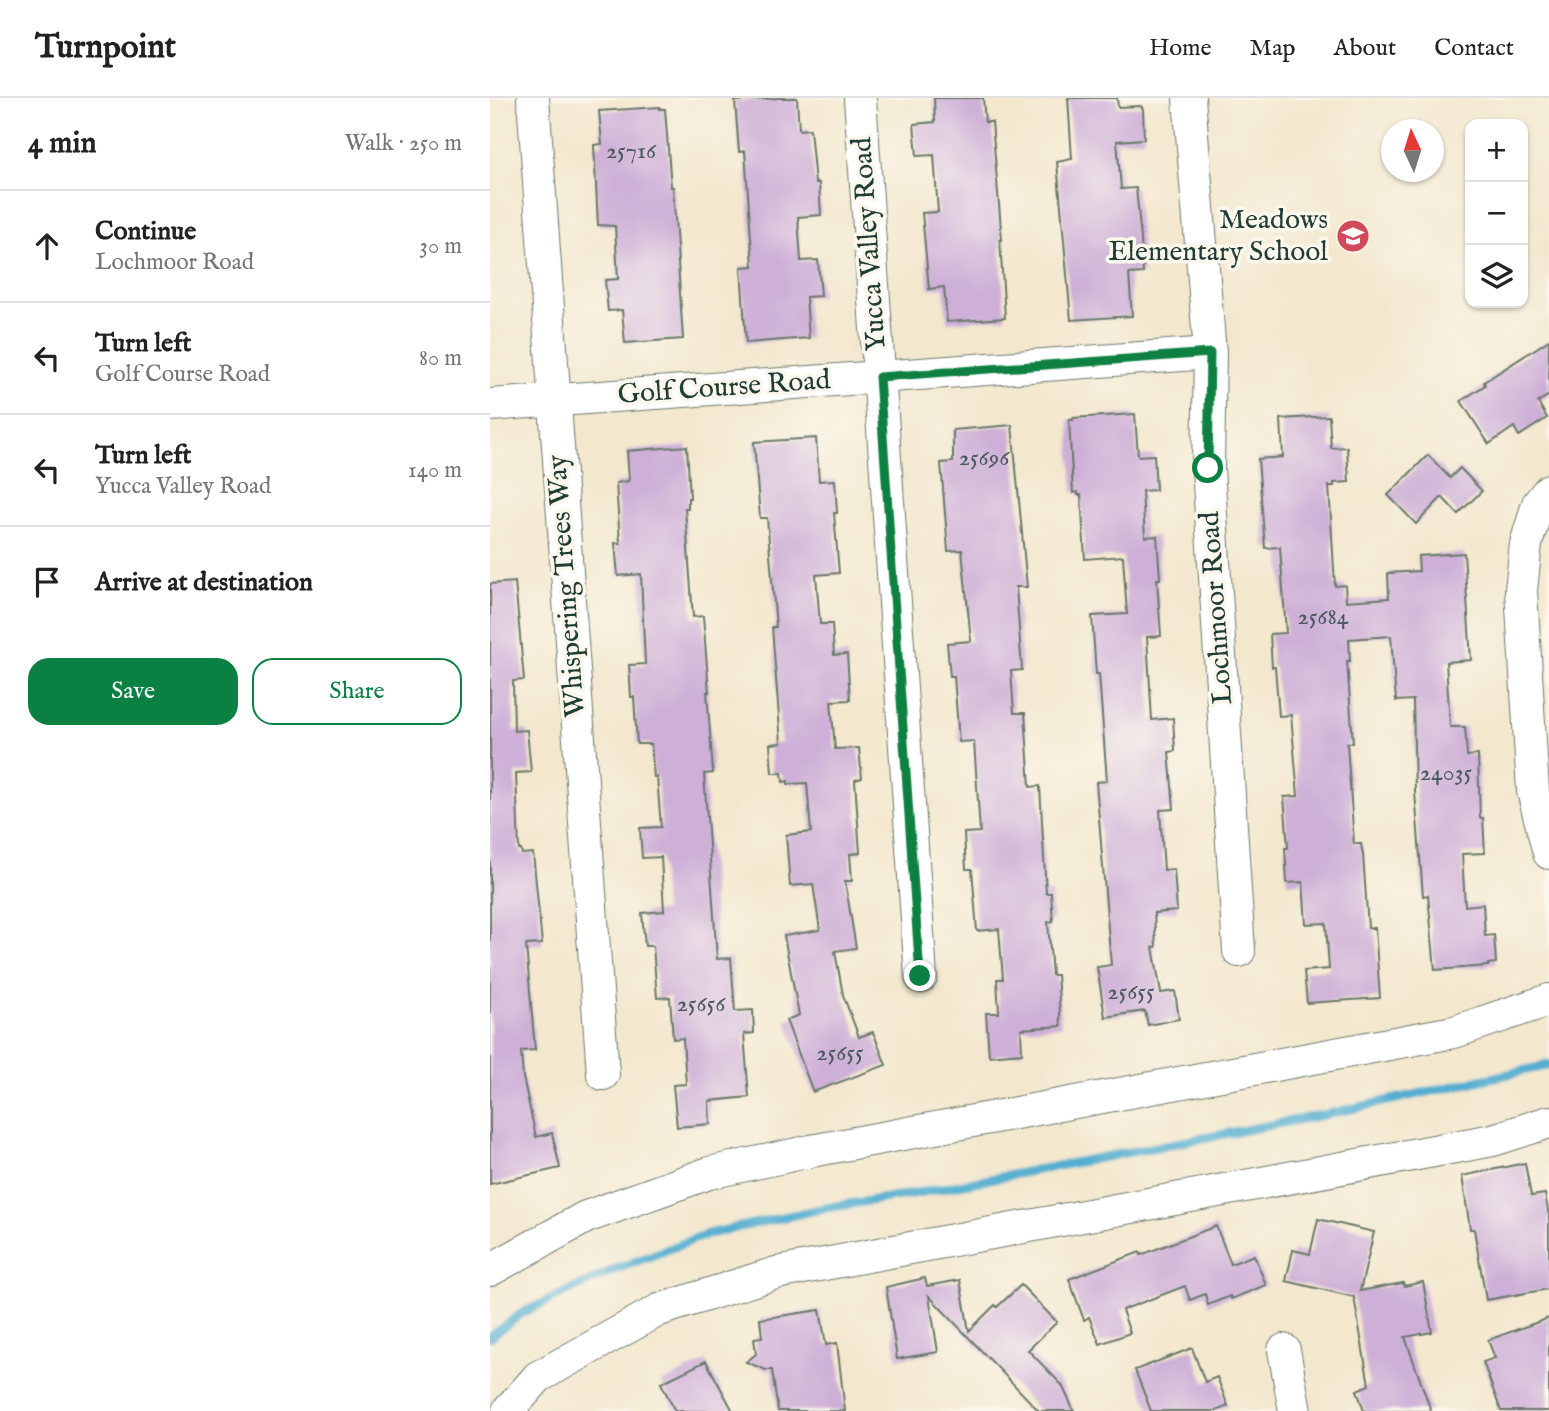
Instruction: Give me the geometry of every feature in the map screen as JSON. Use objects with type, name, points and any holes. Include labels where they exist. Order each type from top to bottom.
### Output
[{"type":"street","name":"Whispering Trees Way","points":[[533,98],[603,1074]]},
{"type":"street","name":"Yucca Valley Road","points":[[860,98],[920,976]]},
{"type":"street","name":"Lochmoor Road","points":[[1189,98],[1210,353],[1208,468],[1239,951]]},
{"type":"street","name":"Golf Course Road","points":[[490,405],[1210,353]]},
{"type":"street","points":[[1549,490],[1538,503],[1526,544],[1521,590],[1534,790],[1549,853]]},
{"type":"street","points":[[490,1270],[586,1217],[709,1172],[1454,1032],[1549,1000]]},
{"type":"street","points":[[508,1411],[538,1377],[659,1310],[776,1273],[1493,1140],[1549,1122]]},
{"type":"street","points":[[1284,1350],[1295,1411]]},
{"type":"building","points":[[797,98],[799,130],[810,129],[821,215],[798,217],[801,261],[818,260],[821,296],[806,297],[809,338],[746,343],[741,267],[753,266],[745,151],[739,152],[735,101]]},
{"type":"building","points":[[934,98],[983,98],[985,122],[992,122],[1002,240],[1005,318],[947,322],[944,287],[929,289],[922,213],[938,212],[934,155],[917,156],[914,124],[935,122]]},
{"type":"building","points":[[1068,98],[1117,98],[1118,107],[1141,106],[1143,109],[1144,139],[1117,141],[1121,189],[1136,188],[1141,239],[1143,273],[1129,274],[1132,316],[1071,320],[1057,162],[1072,159]]},
{"type":"building","points":[[660,107],[665,109],[673,187],[683,339],[625,343],[622,310],[608,311],[605,280],[618,279],[615,226],[598,225],[594,145],[602,144],[599,111]]},
{"type":"building","points":[[1549,340],[1549,395],[1538,402],[1547,418],[1519,436],[1514,427],[1489,444],[1461,401],[1485,385],[1484,382]]},
{"type":"building","points":[[1135,414],[1138,456],[1154,455],[1156,490],[1142,491],[1145,537],[1157,536],[1160,579],[1157,579],[1161,636],[1147,637],[1152,720],[1173,718],[1175,751],[1169,752],[1174,809],[1160,810],[1164,870],[1174,869],[1177,911],[1154,913],[1156,947],[1153,947],[1161,993],[1175,991],[1179,1019],[1148,1025],[1145,1011],[1105,1017],[1097,967],[1111,965],[1096,782],[1107,781],[1092,616],[1127,614],[1123,556],[1085,559],[1081,495],[1078,495],[1078,492],[1073,493],[1069,420]]},
{"type":"building","points":[[1329,416],[1331,448],[1347,447],[1349,482],[1329,486],[1335,586],[1345,585],[1346,601],[1389,598],[1388,573],[1419,571],[1418,556],[1464,553],[1471,660],[1446,662],[1450,727],[1465,727],[1467,756],[1478,755],[1480,818],[1483,818],[1485,853],[1462,854],[1465,906],[1483,904],[1485,936],[1494,935],[1496,963],[1435,970],[1428,895],[1423,896],[1415,792],[1413,700],[1396,701],[1391,636],[1349,639],[1350,661],[1347,661],[1353,743],[1347,743],[1354,844],[1361,844],[1363,854],[1368,928],[1375,928],[1380,998],[1307,1003],[1304,971],[1329,969],[1326,923],[1306,924],[1303,882],[1287,883],[1285,848],[1288,848],[1284,797],[1298,796],[1291,715],[1279,716],[1275,667],[1272,667],[1270,634],[1286,633],[1280,547],[1265,548],[1258,459],[1283,457],[1281,419]]},
{"type":"building","points":[[1012,425],[1027,587],[1016,587],[1022,670],[1011,671],[1014,713],[1025,713],[1030,787],[1040,786],[1046,893],[1051,893],[1053,921],[1048,922],[1052,975],[1057,975],[1061,1026],[1021,1029],[1022,1053],[989,1056],[986,1013],[999,1013],[997,979],[1003,979],[999,929],[977,931],[972,869],[966,869],[964,833],[980,832],[974,741],[959,742],[954,676],[950,676],[947,643],[971,641],[962,550],[948,551],[941,463],[953,462],[953,430]]},
{"type":"building","points":[[816,438],[819,481],[835,480],[837,513],[834,513],[839,573],[816,575],[820,624],[832,624],[834,655],[847,654],[850,700],[831,701],[835,749],[859,748],[862,778],[855,780],[860,853],[850,854],[852,881],[845,881],[856,948],[835,951],[843,995],[859,1037],[873,1032],[886,1065],[813,1092],[786,1020],[799,1015],[784,936],[820,930],[813,884],[790,886],[786,835],[811,832],[807,783],[788,784],[788,781],[783,782],[782,773],[772,773],[770,744],[781,743],[772,627],[776,627],[767,518],[760,518],[754,442]]},
{"type":"building","points":[[687,446],[690,498],[688,508],[685,508],[693,617],[703,616],[709,692],[713,773],[704,774],[717,959],[731,958],[735,1011],[753,1010],[754,1033],[744,1034],[749,1097],[709,1101],[710,1124],[677,1127],[673,1085],[686,1084],[683,1038],[673,1039],[670,997],[657,998],[653,946],[645,946],[642,913],[664,911],[661,857],[642,858],[640,828],[661,827],[651,744],[637,744],[634,697],[631,697],[629,665],[645,664],[641,574],[618,576],[615,543],[620,543],[616,483],[628,481],[627,451]]},
{"type":"building","points":[[1428,455],[1450,478],[1460,468],[1482,491],[1458,514],[1442,497],[1416,524],[1388,495]]},
{"type":"building","points":[[515,582],[524,680],[513,681],[514,731],[527,730],[531,772],[516,773],[519,850],[522,854],[533,853],[542,944],[526,945],[535,1050],[521,1051],[523,1077],[536,1137],[552,1133],[560,1168],[490,1184],[490,584]]},
{"type":"building","points":[[1525,1163],[1531,1196],[1545,1194],[1549,1216],[1549,1289],[1486,1300],[1474,1229],[1470,1229],[1462,1176]]},
{"type":"building","points":[[1318,1219],[1374,1232],[1360,1291],[1423,1282],[1432,1332],[1405,1337],[1431,1411],[1364,1411],[1357,1390],[1369,1385],[1354,1297],[1286,1281],[1293,1250],[1310,1254]]},
{"type":"building","points":[[1216,1226],[1231,1264],[1254,1255],[1266,1285],[1208,1305],[1205,1294],[1190,1300],[1185,1286],[1122,1310],[1130,1333],[1100,1344],[1089,1317],[1084,1320],[1069,1279]]},
{"type":"building","points":[[925,1278],[927,1286],[960,1280],[969,1331],[995,1305],[997,1307],[1021,1285],[1057,1322],[1028,1350],[1062,1385],[1074,1411],[1039,1411],[929,1296],[938,1352],[897,1359],[886,1287]]},
{"type":"building","points":[[820,1310],[826,1345],[837,1343],[845,1411],[778,1411],[772,1370],[746,1362],[756,1354],[754,1338],[762,1337],[760,1319]]},
{"type":"building","points":[[1549,1318],[1549,1411],[1501,1411],[1483,1362],[1495,1358],[1488,1340]]},
{"type":"building","points":[[1192,1348],[1205,1382],[1217,1377],[1228,1406],[1216,1411],[1151,1411],[1135,1370]]},
{"type":"building","points":[[706,1361],[733,1411],[675,1411],[661,1383]]},
{"type":"waterway","points":[[490,1337],[522,1313],[616,1269],[708,1234],[825,1208],[912,1194],[1328,1114],[1549,1065]]},
{"type":"place","name":"Meadows Elementary School","points":[[1353,236]]},
{"type":"route","points":[[920,976],[879,377],[1210,353],[1208,468]]}]
